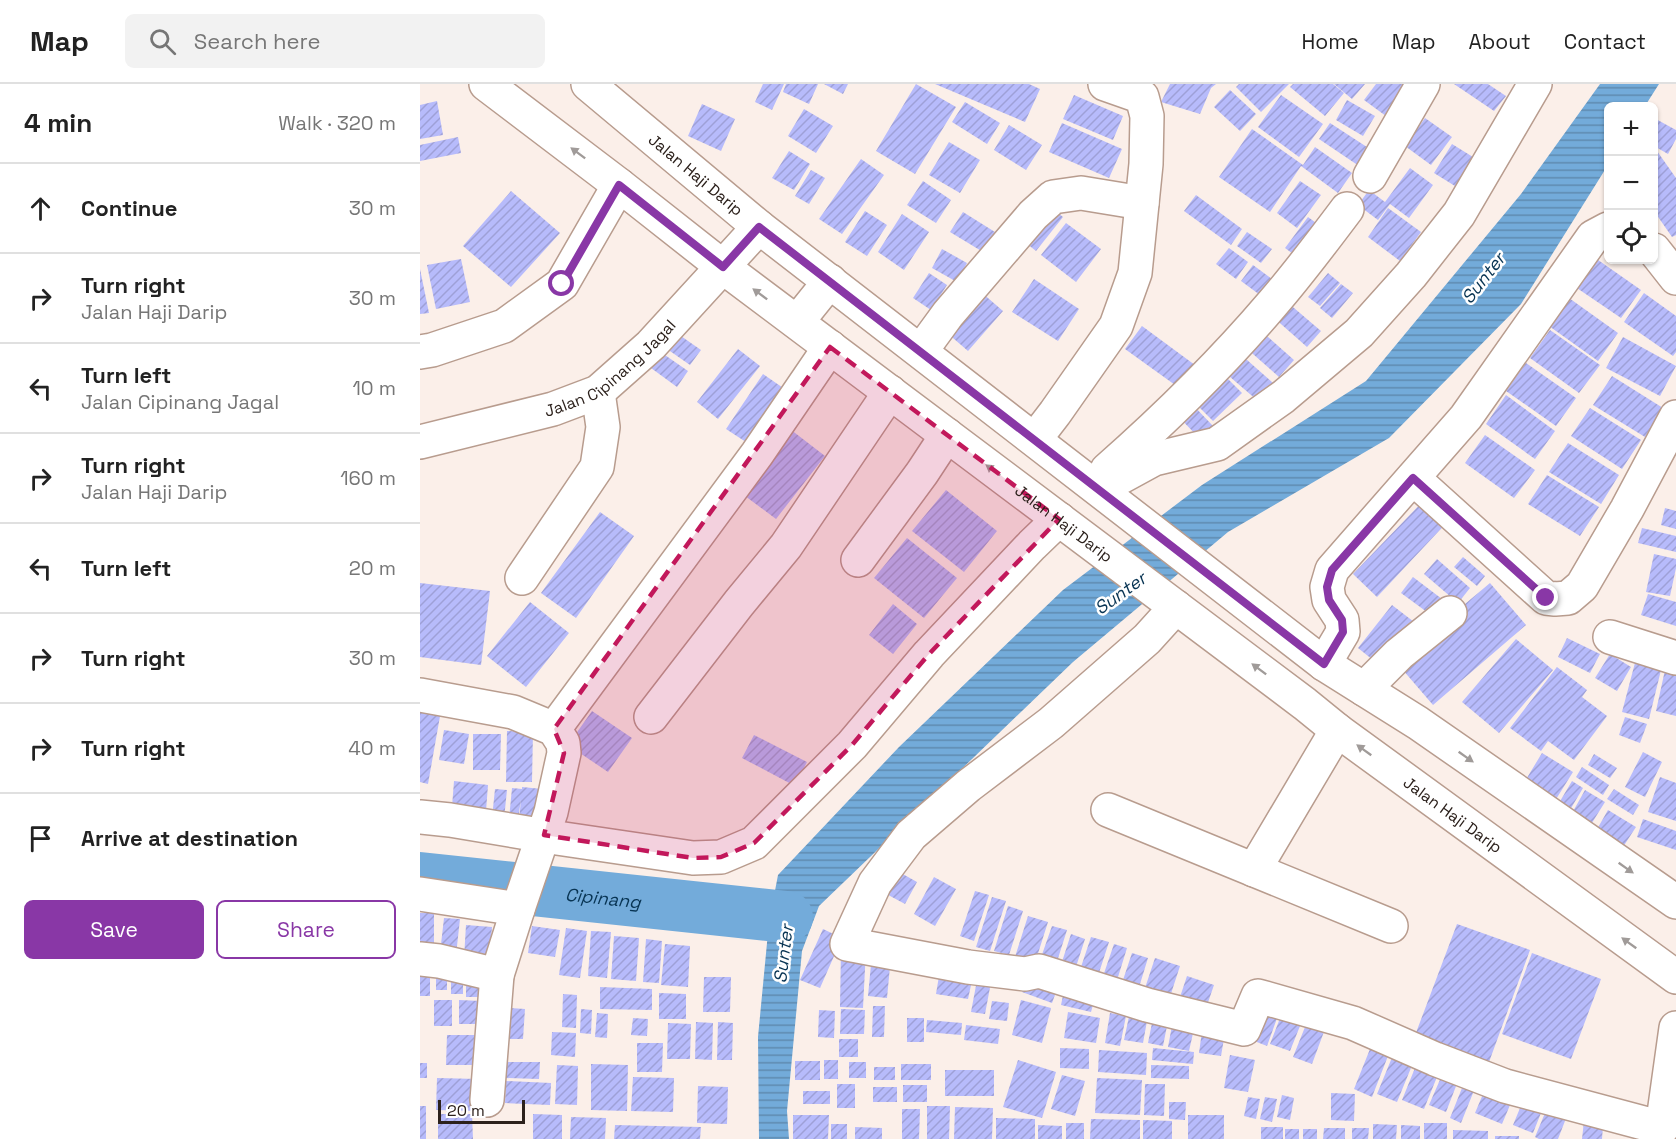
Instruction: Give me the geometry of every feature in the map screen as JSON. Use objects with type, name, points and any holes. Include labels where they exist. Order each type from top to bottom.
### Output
[{"type":"street","name":"Jalan Haji Darip","points":[[486,84],[723,267],[1337,730],[1676,977]]},
{"type":"street","name":"Jalan Haji Darip","points":[[588,84],[759,227],[1324,664],[1418,723],[1676,902]]},
{"type":"street","points":[[1035,439],[1116,326],[1135,273],[1146,164],[1147,116],[1142,98],[1105,84]]},
{"type":"street","points":[[1370,176],[1424,84]]},
{"type":"street","points":[[1095,486],[1154,459],[1217,444],[1283,397],[1359,333],[1459,214],[1535,84]]},
{"type":"street","points":[[420,352],[504,326],[562,284],[619,185]]},
{"type":"street","points":[[921,351],[948,314],[1033,215],[1053,197],[1081,193],[1142,203]]},
{"type":"street","points":[[1095,486],[1233,348],[1274,302],[1347,209]]},
{"type":"street","name":"Jalan Cipinang Jagal","points":[[420,442],[553,409],[598,392],[651,345],[759,227]]},
{"type":"street","points":[[1324,664],[1343,632],[1342,620],[1329,600],[1327,587],[1332,570],[1466,417],[1593,237],[1604,231]]},
{"type":"street","points":[[1658,256],[1676,278]]},
{"type":"street","points":[[797,322],[830,281]]},
{"type":"street","points":[[554,729],[757,454],[830,347]]},
{"type":"street","points":[[522,578],[597,467],[603,427],[598,392]]},
{"type":"street","points":[[651,717],[786,546],[890,392]]},
{"type":"street","points":[[1413,478],[1546,598],[1555,600],[1568,598],[1582,586],[1627,509],[1676,417]]},
{"type":"street","points":[[858,560],[947,435]]},
{"type":"street","points":[[420,817],[450,820],[540,845],[693,858],[721,857],[754,843],[852,745],[929,654],[1032,544],[1059,519]]},
{"type":"street","points":[[1170,602],[1146,639],[1052,723],[968,786],[911,835],[875,883],[847,944],[968,967],[1025,974],[1039,971],[1146,1005],[1244,1029],[1258,996],[1353,1023],[1435,1059],[1505,1086],[1662,1128],[1676,1028]]},
{"type":"street","points":[[1364,689],[1399,654],[1450,614]]},
{"type":"street","points":[[1610,637],[1676,658]]},
{"type":"street","points":[[420,695],[513,712],[554,729],[564,743],[564,753],[551,812],[497,975],[487,1100]]},
{"type":"street","points":[[1254,870],[1337,730]]},
{"type":"street","points":[[1108,810],[1391,926]]},
{"type":"street","points":[[420,894],[520,902]]},
{"type":"street","points":[[420,959],[439,961],[497,975]]},
{"type":"highlighted area","points":[[830,347],[1059,519],[929,654],[852,745],[754,843],[721,857],[693,858],[544,835],[564,753],[554,729]]},
{"type":"water","name":"Sunter","points":[[1600,84],[1659,84],[1648,102],[1604,102],[1604,171],[1521,304],[1389,438],[1228,532],[1073,662],[819,906],[802,951],[787,1111],[789,1139],[759,1139],[758,1037],[769,922],[778,875],[899,747],[1063,590],[1202,485],[1366,381],[1521,194]]},
{"type":"building","points":[[763,84],[784,84],[772,110],[755,102]]},
{"type":"building","points":[[786,84],[818,84],[809,104],[783,92]]},
{"type":"building","points":[[824,84],[848,84],[843,94]]},
{"type":"building","points":[[916,84],[956,107],[915,174],[876,151]]},
{"type":"building","points":[[935,84],[1029,84],[1040,89],[1025,122]]},
{"type":"building","points":[[1170,84],[1216,84],[1211,88],[1200,114],[1161,102]]},
{"type":"building","points":[[1239,84],[1289,84],[1261,112],[1236,87]]},
{"type":"building","points":[[1293,84],[1333,84],[1344,93],[1325,116],[1290,87]]},
{"type":"building","points":[[1334,84],[1365,84],[1352,99]]},
{"type":"building","points":[[1376,84],[1409,84],[1390,119],[1364,100]]},
{"type":"building","points":[[1454,84],[1488,84],[1506,96],[1494,111]]},
{"type":"building","points":[[1230,90],[1256,114],[1240,131],[1214,107]]},
{"type":"building","points":[[1074,95],[1123,116],[1113,140],[1063,119]]},
{"type":"building","points":[[1281,95],[1323,124],[1299,157],[1258,127]]},
{"type":"building","points":[[1347,100],[1375,116],[1363,136],[1336,120]]},
{"type":"building","points":[[437,101],[443,135],[420,139],[420,105]]},
{"type":"building","points":[[965,102],[1000,123],[987,144],[952,122]]},
{"type":"building","points":[[702,104],[735,119],[721,151],[688,136]]},
{"type":"building","points":[[804,109],[833,126],[816,153],[788,136]]},
{"type":"building","points":[[1425,118],[1452,137],[1431,165],[1405,146]]},
{"type":"building","points":[[1658,120],[1676,130],[1676,139],[1668,154],[1658,148]]},
{"type":"building","points":[[1062,123],[1122,149],[1109,178],[1049,152]]},
{"type":"building","points":[[1330,123],[1370,149],[1359,166],[1319,139]]},
{"type":"building","points":[[1009,125],[1042,145],[1026,170],[994,150]]},
{"type":"building","points":[[1252,129],[1303,165],[1315,147],[1352,173],[1338,193],[1301,166],[1270,212],[1219,177]]},
{"type":"building","points":[[458,137],[461,153],[420,161],[420,145]]},
{"type":"building","points":[[949,142],[980,160],[960,193],[929,175]]},
{"type":"building","points":[[1452,144],[1481,162],[1463,191],[1434,173]]},
{"type":"building","points":[[789,151],[810,164],[794,190],[772,178]]},
{"type":"building","points":[[1658,152],[1676,178],[1676,235],[1672,237],[1658,217]]},
{"type":"building","points":[[861,159],[884,175],[842,234],[819,219]]},
{"type":"building","points":[[1410,168],[1433,185],[1409,218],[1390,204],[1378,220],[1358,205],[1369,190],[1385,202]]},
{"type":"building","points":[[811,170],[825,178],[809,204],[795,196]]},
{"type":"building","points":[[923,181],[951,200],[936,223],[907,205]]},
{"type":"building","points":[[1300,181],[1321,195],[1297,228],[1277,213]]},
{"type":"building","points":[[511,191],[560,233],[511,287],[463,246]]},
{"type":"building","points":[[1196,195],[1242,229],[1231,245],[1184,211]]},
{"type":"building","points":[[1048,205],[1063,217],[1036,251],[1021,239]]},
{"type":"building","points":[[1388,208],[1421,232],[1400,261],[1368,237]]},
{"type":"building","points":[[865,211],[887,225],[867,256],[845,242]]},
{"type":"building","points":[[963,212],[995,232],[983,252],[950,232]]},
{"type":"building","points":[[902,214],[929,232],[904,270],[878,252]]},
{"type":"building","points":[[1308,217],[1327,231],[1304,262],[1285,248]]},
{"type":"building","points":[[1066,223],[1101,249],[1076,282],[1041,255]]},
{"type":"building","points":[[1247,232],[1272,249],[1261,263],[1237,246]]},
{"type":"building","points":[[1229,248],[1248,262],[1236,279],[1216,264]]},
{"type":"building","points":[[942,249],[967,263],[957,282],[932,268]]},
{"type":"building","points":[[1591,255],[1641,290],[1621,318],[1571,284]]},
{"type":"building","points":[[461,259],[470,302],[436,309],[427,265]]},
{"type":"building","points":[[1253,265],[1272,279],[1260,295],[1241,281]]},
{"type":"building","points":[[420,269],[429,313],[420,314]]},
{"type":"building","points":[[929,273],[947,285],[931,310],[913,298]]},
{"type":"building","points":[[1328,273],[1340,283],[1320,306],[1308,297]]},
{"type":"building","points":[[1034,279],[1079,309],[1058,341],[1012,312]]},
{"type":"building","points":[[1341,284],[1353,293],[1332,318],[1320,308]]},
{"type":"building","points":[[981,292],[1003,311],[968,351],[946,332]]},
{"type":"building","points":[[1644,293],[1676,316],[1676,352],[1673,356],[1624,322]]},
{"type":"building","points":[[1569,298],[1618,333],[1598,361],[1549,326]]},
{"type":"building","points":[[1287,302],[1321,331],[1307,347],[1273,317]]},
{"type":"building","points":[[1142,326],[1199,368],[1182,390],[1125,349]]},
{"type":"building","points":[[1260,330],[1294,360],[1279,377],[1245,347]]},
{"type":"building","points":[[1550,330],[1600,365],[1579,393],[1530,358]]},
{"type":"building","points":[[678,334],[701,350],[690,365],[667,349]]},
{"type":"building","points":[[1623,337],[1676,366],[1660,396],[1606,368]]},
{"type":"building","points":[[738,349],[760,366],[718,419],[697,402]]},
{"type":"building","points":[[1238,352],[1273,383],[1258,401],[1222,370]]},
{"type":"building","points":[[662,353],[688,371],[677,387],[651,368]]},
{"type":"building","points":[[1526,363],[1576,398],[1556,426],[1506,391]]},
{"type":"building","points":[[1222,373],[1242,393],[1213,421],[1194,402]]},
{"type":"building","points":[[763,374],[789,392],[752,446],[726,429]]},
{"type":"building","points":[[1612,376],[1663,408],[1645,437],[1593,405]]},
{"type":"building","points":[[1506,395],[1555,431],[1535,459],[1486,424]]},
{"type":"building","points":[[1192,404],[1213,426],[1199,438],[1178,416]]},
{"type":"building","points":[[1590,408],[1641,440],[1622,469],[1571,436]]},
{"type":"building","points":[[786,426],[825,456],[776,519],[737,490]]},
{"type":"building","points":[[1485,435],[1535,470],[1514,498],[1465,463]]},
{"type":"building","points":[[1568,443],[1619,475],[1601,504],[1549,472]]},
{"type":"building","points":[[1547,475],[1599,507],[1580,536],[1528,504]]},
{"type":"building","points":[[946,490],[997,531],[964,572],[912,531]]},
{"type":"building","points":[[1430,494],[1453,516],[1377,597],[1353,574]]},
{"type":"building","points":[[1665,508],[1676,511],[1676,529],[1661,525]]},
{"type":"building","points":[[600,512],[634,536],[576,618],[541,593]]},
{"type":"building","points":[[1642,528],[1676,536],[1676,552],[1638,543]]},
{"type":"building","points":[[907,538],[957,578],[924,618],[874,578]]},
{"type":"building","points":[[1654,554],[1676,559],[1670,596],[1646,592]]},
{"type":"building","points":[[1463,557],[1485,576],[1477,586],[1454,567]]},
{"type":"building","points":[[1437,559],[1470,588],[1458,603],[1424,574]]},
{"type":"building","points":[[1413,577],[1442,599],[1431,615],[1401,593]]},
{"type":"building","points":[[420,583],[490,591],[481,665],[420,657]]},
{"type":"building","points":[[1490,583],[1526,625],[1433,705],[1396,662]]},
{"type":"building","points":[[1648,594],[1676,602],[1676,626],[1641,615]]},
{"type":"building","points":[[530,602],[569,633],[526,687],[487,656]]},
{"type":"building","points":[[893,604],[917,624],[893,654],[869,635]]},
{"type":"building","points":[[1392,605],[1418,625],[1383,668],[1358,648]]},
{"type":"building","points":[[1567,638],[1600,654],[1590,673],[1558,657]]},
{"type":"building","points":[[1516,639],[1553,670],[1499,733],[1462,702]]},
{"type":"building","points":[[1610,654],[1631,667],[1617,691],[1595,678]]},
{"type":"building","points":[[1636,659],[1662,666],[1649,719],[1622,712]]},
{"type":"building","points":[[1557,667],[1587,690],[1582,697],[1607,716],[1574,760],[1548,741],[1541,751],[1510,728]]},
{"type":"building","points":[[1665,670],[1676,672],[1676,716],[1656,711]]},
{"type":"building","points":[[420,700],[442,705],[428,784],[420,782]]},
{"type":"building","points":[[592,711],[632,738],[608,772],[568,745]]},
{"type":"building","points":[[1625,717],[1647,724],[1640,743],[1619,735]]},
{"type":"building","points":[[444,730],[469,734],[464,764],[439,760]]},
{"type":"building","points":[[507,731],[533,732],[532,782],[506,782]]},
{"type":"building","points":[[473,734],[501,734],[500,770],[473,770]]},
{"type":"building","points":[[754,735],[807,762],[795,786],[742,758]]},
{"type":"building","points":[[1643,752],[1662,762],[1645,797],[1625,787]]},
{"type":"building","points":[[1542,753],[1573,772],[1553,804],[1522,786]]},
{"type":"building","points":[[1594,754],[1617,768],[1610,778],[1588,765]]},
{"type":"building","points":[[1582,767],[1609,785],[1603,795],[1576,777]]},
{"type":"building","points":[[1660,777],[1676,783],[1676,821],[1648,812]]},
{"type":"building","points":[[454,781],[488,785],[486,811],[452,807]]},
{"type":"building","points":[[1572,781],[1583,788],[1567,815],[1556,808]]},
{"type":"building","points":[[522,787],[542,789],[538,823],[519,821],[521,799],[518,820],[509,819],[512,788],[522,789]]},
{"type":"building","points":[[495,789],[507,790],[504,819],[492,818]]},
{"type":"building","points":[[1614,789],[1639,805],[1633,815],[1607,799]]},
{"type":"building","points":[[1585,790],[1605,802],[1590,826],[1571,815]]},
{"type":"building","points":[[1608,810],[1636,827],[1623,847],[1596,831]]},
{"type":"building","points":[[1643,819],[1676,831],[1676,850],[1637,837]]},
{"type":"building","points":[[892,868],[917,882],[905,904],[879,890]]},
{"type":"building","points":[[934,877],[956,889],[935,926],[914,914]]},
{"type":"building","points":[[975,891],[989,895],[974,941],[960,936]]},
{"type":"building","points":[[992,897],[1006,901],[990,951],[976,947]]},
{"type":"building","points":[[1008,906],[1023,911],[1009,955],[994,951]]},
{"type":"building","points":[[420,913],[434,913],[434,952],[420,952]]},
{"type":"building","points":[[1028,916],[1048,922],[1034,966],[1014,960]]},
{"type":"building","points":[[444,918],[460,919],[456,955],[440,953]]},
{"type":"building","points":[[1457,924],[1530,950],[1485,1073],[1411,1046]]},
{"type":"building","points":[[466,925],[492,927],[489,960],[464,958]]},
{"type":"building","points":[[532,926],[560,930],[555,957],[528,953]]},
{"type":"building","points":[[1052,926],[1067,930],[1054,971],[1038,966]]},
{"type":"building","points":[[566,928],[587,931],[580,978],[559,975]]},
{"type":"building","points":[[823,929],[842,938],[820,988],[800,980]]},
{"type":"building","points":[[591,931],[611,932],[607,978],[588,976]]},
{"type":"building","points":[[1071,934],[1085,939],[1073,976],[1059,971]]},
{"type":"building","points":[[614,936],[639,938],[636,981],[611,979]]},
{"type":"building","points":[[1091,937],[1109,942],[1095,985],[1077,979]]},
{"type":"building","points":[[646,939],[662,941],[659,983],[643,982]]},
{"type":"building","points":[[665,944],[690,946],[688,987],[661,985]]},
{"type":"building","points":[[1114,944],[1127,948],[1114,990],[1100,985]]},
{"type":"building","points":[[841,948],[866,949],[863,1008],[840,1007]]},
{"type":"building","points":[[1132,953],[1148,958],[1136,997],[1119,992]]},
{"type":"building","points":[[1532,953],[1601,979],[1571,1059],[1502,1034]]},
{"type":"building","points":[[872,954],[891,956],[887,998],[868,996]]},
{"type":"building","points":[[1155,958],[1180,966],[1167,1006],[1142,997]]},
{"type":"building","points":[[420,964],[430,964],[430,996],[420,996]]},
{"type":"building","points":[[436,967],[447,967],[447,990],[436,990]]},
{"type":"building","points":[[940,970],[973,976],[968,999],[936,994]]},
{"type":"building","points":[[451,971],[463,971],[463,994],[451,994]]},
{"type":"building","points":[[466,972],[480,972],[480,997],[466,997]]},
{"type":"building","points":[[1029,973],[1059,984],[1052,1003],[1022,992]]},
{"type":"building","points":[[978,975],[992,977],[985,1014],[971,1012]]},
{"type":"building","points":[[1187,976],[1214,985],[1204,1014],[1177,1006]]},
{"type":"building","points":[[704,977],[731,977],[730,1012],[703,1012]]},
{"type":"building","points":[[1065,986],[1096,994],[1091,1012],[1061,1005]]},
{"type":"building","points":[[600,987],[652,989],[652,1010],[600,1009]]},
{"type":"building","points":[[659,993],[686,994],[686,1019],[659,1019]]},
{"type":"building","points":[[563,994],[577,995],[576,1028],[562,1027]]},
{"type":"building","points":[[434,1000],[452,1000],[452,1026],[434,1026]]},
{"type":"building","points":[[459,1000],[481,1001],[480,1024],[459,1024]]},
{"type":"building","points":[[1021,1000],[1051,1008],[1042,1043],[1012,1035]]},
{"type":"building","points":[[992,1001],[1009,1003],[1007,1021],[989,1019]]},
{"type":"building","points":[[1258,1001],[1280,1010],[1267,1046],[1244,1037]]},
{"type":"building","points":[[873,1006],[885,1006],[884,1037],[872,1037]]},
{"type":"building","points":[[1131,1007],[1149,1010],[1143,1043],[1124,1040]]},
{"type":"building","points":[[510,1008],[525,1009],[523,1039],[508,1039]]},
{"type":"building","points":[[581,1009],[592,1010],[591,1034],[580,1033]]},
{"type":"building","points":[[841,1009],[865,1010],[864,1034],[840,1034]]},
{"type":"building","points":[[819,1010],[835,1011],[834,1038],[818,1037]]},
{"type":"building","points":[[1068,1012],[1100,1018],[1096,1043],[1064,1038]]},
{"type":"building","points":[[597,1013],[608,1014],[607,1038],[595,1037]]},
{"type":"building","points":[[1110,1013],[1126,1016],[1120,1046],[1105,1043]]},
{"type":"building","points":[[1154,1013],[1169,1016],[1163,1046],[1148,1043]]},
{"type":"building","points":[[1282,1013],[1302,1021],[1290,1051],[1270,1044]]},
{"type":"building","points":[[1174,1015],[1196,1020],[1189,1051],[1168,1047]]},
{"type":"building","points":[[633,1018],[648,1019],[647,1036],[631,1035]]},
{"type":"building","points":[[907,1018],[924,1018],[924,1042],[907,1042]]},
{"type":"building","points":[[927,1020],[962,1023],[961,1035],[926,1032]]},
{"type":"building","points":[[696,1022],[713,1023],[712,1060],[695,1059]]},
{"type":"building","points":[[718,1022],[733,1023],[732,1060],[717,1060]]},
{"type":"building","points":[[1307,1022],[1325,1029],[1312,1064],[1293,1057]]},
{"type":"building","points":[[668,1023],[691,1024],[690,1059],[667,1059]]},
{"type":"building","points":[[1203,1024],[1226,1027],[1221,1056],[1199,1053]]},
{"type":"building","points":[[966,1025],[1000,1029],[998,1044],[964,1040]]},
{"type":"building","points":[[552,1032],[576,1033],[575,1057],[551,1055]]},
{"type":"building","points":[[447,1035],[477,1035],[476,1065],[446,1065]]},
{"type":"building","points":[[839,1039],[858,1039],[858,1057],[839,1057]]},
{"type":"building","points":[[637,1043],[663,1043],[662,1072],[637,1072]]},
{"type":"building","points":[[1060,1048],[1089,1049],[1089,1069],[1060,1068]]},
{"type":"building","points":[[1153,1048],[1194,1052],[1193,1064],[1152,1060]]},
{"type":"building","points":[[1370,1049],[1388,1056],[1372,1097],[1354,1089]]},
{"type":"building","points":[[1099,1050],[1147,1053],[1146,1075],[1098,1072]]},
{"type":"building","points":[[1230,1055],[1255,1060],[1248,1092],[1224,1088]]},
{"type":"building","points":[[1393,1055],[1413,1063],[1397,1102],[1377,1094]]},
{"type":"building","points":[[824,1060],[838,1060],[838,1079],[824,1079]]},
{"type":"building","points":[[1018,1060],[1056,1072],[1042,1118],[1003,1107]]},
{"type":"building","points":[[795,1061],[820,1061],[820,1080],[795,1080]]},
{"type":"building","points":[[506,1062],[540,1062],[539,1079],[505,1078]]},
{"type":"building","points":[[849,1062],[866,1062],[866,1078],[849,1078]]},
{"type":"building","points":[[420,1063],[427,1063],[427,1078],[420,1078]]},
{"type":"building","points":[[1417,1063],[1439,1072],[1424,1109],[1402,1100]]},
{"type":"building","points":[[591,1064],[628,1065],[627,1111],[591,1110]]},
{"type":"building","points":[[901,1064],[931,1064],[931,1080],[901,1080]]},
{"type":"building","points":[[557,1065],[578,1066],[577,1105],[555,1104]]},
{"type":"building","points":[[1151,1065],[1189,1066],[1189,1079],[1151,1078]]},
{"type":"building","points":[[874,1067],[895,1067],[895,1080],[874,1080]]},
{"type":"building","points":[[945,1070],[994,1070],[994,1096],[945,1096]]},
{"type":"building","points":[[1062,1075],[1085,1081],[1075,1116],[1051,1109]]},
{"type":"building","points":[[1442,1075],[1458,1081],[1446,1112],[1429,1105]]},
{"type":"building","points":[[633,1077],[674,1078],[673,1112],[631,1111]]},
{"type":"building","points":[[437,1078],[478,1079],[477,1111],[436,1110]]},
{"type":"building","points":[[1097,1078],[1142,1080],[1140,1115],[1095,1113]]},
{"type":"building","points":[[1466,1078],[1477,1083],[1461,1123],[1450,1118]]},
{"type":"building","points":[[506,1081],[551,1083],[550,1105],[505,1103]]},
{"type":"building","points":[[837,1084],[855,1084],[855,1108],[837,1108]]},
{"type":"building","points":[[1145,1084],[1165,1084],[1164,1116],[1144,1115]]},
{"type":"building","points":[[903,1085],[927,1085],[927,1102],[903,1102]]},
{"type":"building","points":[[698,1086],[728,1087],[727,1124],[697,1123]]},
{"type":"building","points":[[873,1087],[897,1087],[897,1102],[873,1102]]},
{"type":"building","points":[[1486,1087],[1513,1098],[1502,1124],[1475,1113]]},
{"type":"building","points":[[803,1091],[830,1091],[830,1104],[803,1104]]},
{"type":"building","points":[[1331,1093],[1355,1094],[1354,1121],[1331,1120]]},
{"type":"building","points":[[1282,1095],[1294,1098],[1290,1120],[1277,1117]]},
{"type":"building","points":[[1525,1096],[1545,1103],[1533,1133],[1513,1125]]},
{"type":"building","points":[[1248,1097],[1260,1099],[1256,1119],[1244,1116]]},
{"type":"building","points":[[1265,1097],[1277,1099],[1272,1122],[1260,1119]]},
{"type":"building","points":[[1550,1101],[1570,1108],[1558,1139],[1539,1139],[1535,1137]]},
{"type":"building","points":[[1169,1102],[1186,1102],[1185,1120],[1169,1119]]},
{"type":"building","points":[[420,1106],[426,1106],[426,1139],[420,1139]]},
{"type":"building","points":[[927,1106],[950,1106],[949,1139],[927,1139]]},
{"type":"building","points":[[955,1107],[993,1108],[992,1139],[954,1139]]},
{"type":"building","points":[[902,1109],[920,1109],[919,1139],[902,1139]]},
{"type":"building","points":[[1585,1112],[1604,1113],[1602,1139],[1582,1139]]},
{"type":"building","points":[[438,1114],[472,1114],[473,1139],[438,1139]]},
{"type":"building","points":[[533,1114],[562,1115],[562,1139],[533,1139]]},
{"type":"building","points":[[793,1115],[829,1115],[828,1139],[793,1139]]},
{"type":"building","points":[[1188,1115],[1224,1115],[1224,1139],[1188,1139]]},
{"type":"building","points":[[571,1117],[606,1118],[605,1139],[570,1139]]},
{"type":"building","points":[[996,1118],[1035,1119],[1035,1139],[996,1139]]},
{"type":"building","points":[[1091,1119],[1140,1120],[1140,1139],[1090,1139]]},
{"type":"building","points":[[1143,1120],[1172,1121],[1172,1139],[1143,1139]]},
{"type":"building","points":[[1066,1123],[1084,1123],[1084,1139],[1066,1139]]},
{"type":"building","points":[[1424,1123],[1447,1123],[1447,1139],[1424,1139]]},
{"type":"building","points":[[831,1124],[847,1124],[847,1139],[831,1139]]},
{"type":"building","points":[[1373,1124],[1397,1125],[1396,1139],[1373,1139]]},
{"type":"building","points":[[615,1125],[701,1127],[700,1139],[614,1139]]},
{"type":"building","points":[[1038,1125],[1062,1126],[1062,1139],[1038,1139]]},
{"type":"building","points":[[1401,1125],[1420,1126],[1420,1139],[1401,1139]]},
{"type":"building","points":[[855,1127],[882,1128],[882,1139],[855,1139]]},
{"type":"building","points":[[1261,1127],[1283,1127],[1283,1139],[1261,1139]]},
{"type":"building","points":[[1324,1128],[1345,1128],[1345,1139],[1323,1139]]},
{"type":"building","points":[[1352,1128],[1369,1128],[1368,1139],[1352,1139]]},
{"type":"building","points":[[1285,1129],[1299,1129],[1299,1139],[1285,1139]]},
{"type":"building","points":[[1303,1129],[1317,1129],[1317,1139],[1303,1139]]},
{"type":"building","points":[[1453,1130],[1488,1131],[1488,1139],[1453,1139]]},
{"type":"building","points":[[1495,1136],[1519,1136],[1519,1139],[1495,1139]]},
{"type":"waterway","name":"Cipinang","points":[[420,878],[787,917]]},
{"type":"route","points":[[562,284],[619,185],[723,267],[759,227],[1324,664],[1343,632],[1342,620],[1329,600],[1327,587],[1332,570],[1413,478],[1546,598]]}]
